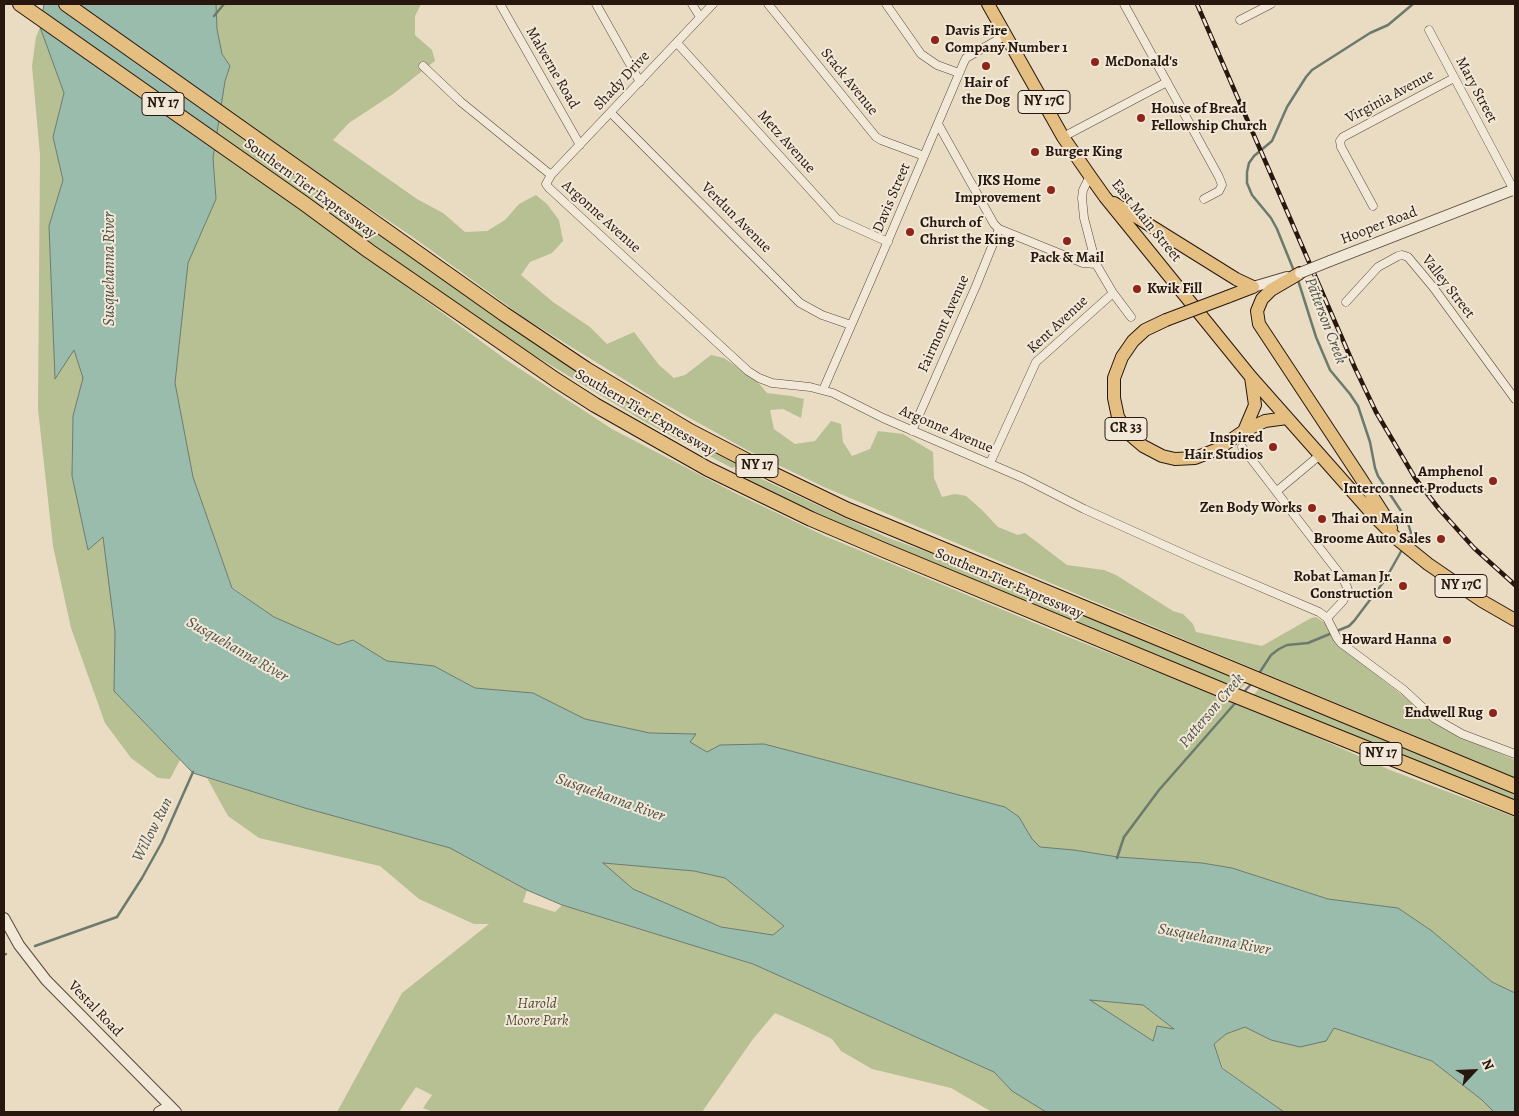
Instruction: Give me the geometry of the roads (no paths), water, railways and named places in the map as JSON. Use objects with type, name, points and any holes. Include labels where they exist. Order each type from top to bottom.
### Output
[{"type":"highway","name":"Southern Tier Expressway","points":[[20,4],[306,204],[369,251],[556,380],[595,405],[708,469],[828,526],[1248,701],[1515,808]]},
{"type":"highway","name":"Southern Tier Expressway","points":[[66,4],[577,364],[690,431],[848,510],[1515,786]]},
{"type":"main road","name":"East Main Street","points":[[988,4],[1063,137],[1104,196],[1251,377],[1375,517],[1397,539],[1428,564],[1480,600],[1515,620]]},
{"type":"main road","points":[[1104,196],[1236,279],[1253,287]]},
{"type":"main road","points":[[1300,273],[1274,284],[1262,299],[1257,311],[1259,324],[1379,506],[1397,539]]},
{"type":"main road","name":"CR 33","points":[[1253,287],[1166,320],[1152,326],[1139,335],[1127,348],[1114,378],[1115,406],[1123,425],[1143,446],[1162,456],[1175,459],[1191,459],[1209,453],[1224,446],[1244,431],[1265,421],[1287,418]]},
{"type":"main road","name":"CR 33","points":[[1244,431],[1254,411],[1251,377]]},
{"type":"street","name":"Malverne Road","points":[[500,4],[580,145]]},
{"type":"street","points":[[596,4],[640,82]]},
{"type":"street","points":[[692,4],[700,17]]},
{"type":"street","name":"Shady Drive","points":[[551,175],[611,114],[713,4]]},
{"type":"street","name":"Stack Avenue","points":[[768,4],[876,137],[924,156]]},
{"type":"street","points":[[886,4],[921,54],[937,65],[959,73]]},
{"type":"street","points":[[1124,4],[1220,177],[1222,185],[1219,191],[1204,199]]},
{"type":"street","points":[[1240,20],[1270,4]]},
{"type":"street","name":"Mary Street","points":[[1429,30],[1515,190]]},
{"type":"street","name":"Davis Street","points":[[823,390],[966,58],[1006,35]]},
{"type":"street","name":"Metz Avenue","points":[[677,42],[837,219],[888,242]]},
{"type":"street","name":"Argonne Avenue","points":[[423,66],[468,108],[551,175],[546,184],[549,188],[748,371],[759,378],[772,383],[823,390],[912,431],[990,463],[1084,509],[1319,612],[1327,618]]},
{"type":"street","name":"Virginia Avenue","points":[[1373,206],[1341,147],[1340,141],[1343,137],[1454,78]]},
{"type":"street","points":[[1063,137],[1167,82]]},
{"type":"street","name":"Verdun Avenue","points":[[611,114],[800,303],[822,315],[852,325]]},
{"type":"street","points":[[938,124],[994,224],[999,228],[1083,263],[1096,264]]},
{"type":"street","points":[[1090,176],[1083,190],[1082,198],[1084,218],[1096,264],[1113,293],[1131,317]]},
{"type":"street","name":"Hooper Road","points":[[1300,273],[1515,190]]},
{"type":"street","name":"Fairmont Avenue","points":[[912,431],[972,295],[999,228]]},
{"type":"street","name":"Valley Street","points":[[1346,302],[1378,267],[1398,256],[1402,255],[1408,258],[1433,287],[1515,399]]},
{"type":"street","points":[[1253,287],[1274,284]]},
{"type":"street","name":"Kent Avenue","points":[[990,463],[1036,362],[1113,293]]},
{"type":"street","points":[[1242,447],[1342,577],[1348,590],[1343,601],[1327,618],[1341,643],[1404,690],[1442,724],[1462,734],[1515,754]]},
{"type":"street","points":[[1276,491],[1320,454]]},
{"type":"street","name":"Vestal Road","points":[[4,918],[19,945],[46,980],[173,1109]]},
{"type":"street","points":[[159,1112],[173,1109]]},
{"type":"water","name":"Susquehanna River","points":[[44,4],[216,4],[217,29],[222,54],[230,66],[225,81],[213,158],[216,199],[188,263],[175,383],[193,477],[232,588],[274,617],[338,645],[353,640],[387,661],[434,666],[475,688],[533,693],[585,719],[650,733],[696,734],[690,742],[707,752],[720,745],[764,744],[1005,807],[1019,817],[1032,839],[1040,847],[1118,857],[1202,863],[1232,868],[1328,899],[1398,908],[1432,931],[1492,982],[1515,993],[1515,1112],[1494,1112],[1482,1100],[1432,1061],[1334,1028],[1326,1041],[1300,1047],[1271,1040],[1245,1027],[1226,1034],[1214,1044],[1222,1068],[1284,1112],[1046,1112],[1012,1091],[994,1072],[753,964],[562,905],[527,890],[450,848],[305,808],[193,773],[114,691],[115,632],[103,537],[88,550],[72,476],[73,416],[83,378],[74,350],[55,379],[49,226],[63,180],[53,137],[64,93],[40,27]],"holes":[[[603,863],[694,871],[725,878],[784,926],[773,935],[721,927],[633,889]],[[1090,1000],[1143,1005],[1174,1029],[1157,1026],[1153,1041]]]},
{"type":"waterway","points":[[214,16],[224,4]]},
{"type":"waterway","name":"Patterson Creek","points":[[1294,271],[1271,218],[1252,195],[1247,183],[1249,163],[1254,156],[1272,141],[1287,107],[1312,70],[1370,33],[1388,25],[1413,4]]},
{"type":"waterway","name":"Patterson Creek","points":[[1298,280],[1316,337],[1330,370],[1358,406],[1370,442],[1378,476],[1407,520],[1411,533],[1407,541]]},
{"type":"waterway","name":"Patterson Creek","points":[[1258,675],[1271,655],[1279,649],[1287,645],[1308,643],[1349,626],[1385,580],[1403,548]]},
{"type":"waterway","name":"Patterson Creek","points":[[1243,693],[1253,682]]},
{"type":"waterway","name":"Patterson Creek","points":[[1117,858],[1124,837],[1159,790],[1237,701]]},
{"type":"waterway","name":"Willow Run","points":[[35,946],[117,917],[162,842],[193,772]]},
{"type":"railway","points":[[1197,4],[1355,368],[1376,412],[1415,478],[1439,509],[1474,548],[1515,585]]},
{"type":"place","name":"Davis Fire Company Number 1","points":[[935,40]]},
{"type":"place","name":"McDonald's","points":[[1095,62]]},
{"type":"place","name":"Hair of the Dog","points":[[986,66]]},
{"type":"place","name":"House of Bread Fellowship Church","points":[[1141,118]]},
{"type":"place","name":"Burger King","points":[[1035,152]]},
{"type":"place","name":"JKS Home Improvement","points":[[1051,190]]},
{"type":"place","name":"Church of Christ the King","points":[[910,232]]},
{"type":"place","name":"Pack & Mail","points":[[1067,241]]},
{"type":"place","name":"Kwik Fill","points":[[1137,289]]},
{"type":"place","name":"Inspired Hair Studios","points":[[1273,447]]},
{"type":"place","name":"Amphenol Interconnect Products","points":[[1493,481]]},
{"type":"place","name":"Zen Body Works","points":[[1312,508]]},
{"type":"place","name":"Thai on Main","points":[[1322,519]]},
{"type":"place","name":"Broome Auto Sales","points":[[1441,539]]},
{"type":"place","name":"Robat Laman Jr. Construction","points":[[1403,586]]},
{"type":"place","name":"Howard Hanna","points":[[1447,640]]},
{"type":"place","name":"Endwell Rug","points":[[1493,713]]},
{"type":"park label","name":"Harold Moore Park","points":[[537,1012]]}]
